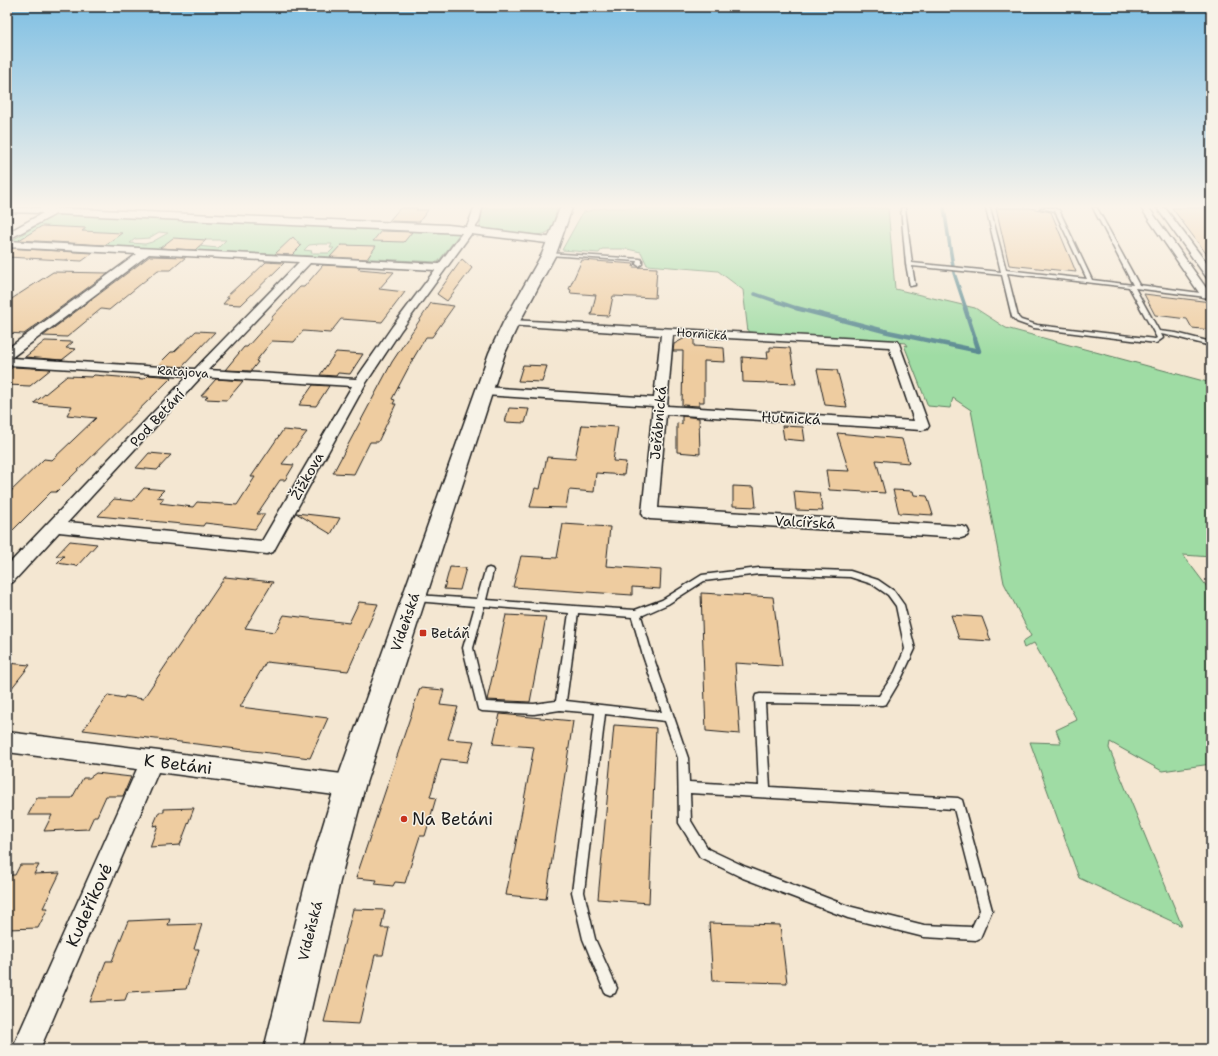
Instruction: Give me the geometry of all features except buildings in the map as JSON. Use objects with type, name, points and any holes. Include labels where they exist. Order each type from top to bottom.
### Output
[{"type":"main road","name":"Vídeňská","points":[[283,1049],[323,882],[350,786],[497,353],[511,323],[546,257]]},
{"type":"street","points":[[7,355],[139,257]]},
{"type":"street","points":[[273,257],[443,267]]},
{"type":"street","name":"Žižkova","points":[[56,526],[267,548],[360,384],[396,328],[450,257]]},
{"type":"street","points":[[1182,257],[1207,291]]},
{"type":"street","points":[[1197,257],[1211,276]]},
{"type":"street","name":"Pod Betání","points":[[7,577],[198,373],[308,259]]},
{"type":"street","name":"Hornická","points":[[511,323],[894,344],[922,426]]},
{"type":"street","name":"Jeřábnická","points":[[650,513],[667,332]]},
{"type":"street","name":"Ratajova","points":[[7,361],[360,384]]},
{"type":"street","name":"Hutnická","points":[[484,391],[922,426]]},
{"type":"street","name":"Valcířská","points":[[650,513],[960,532]]},
{"type":"street","name":"K Betáni","points":[[7,742],[350,786]]},
{"type":"street","name":"Kudeříkové","points":[[26,1049],[152,760]]},
{"type":"lane","points":[[622,257],[640,260],[639,264]]},
{"type":"lane","points":[[908,257],[912,285]]},
{"type":"lane","points":[[999,257],[1015,317],[1028,324],[1036,327],[1152,342],[1156,341],[1160,338],[1119,257]]},
{"type":"lane","points":[[1079,257],[1090,281]]},
{"type":"lane","points":[[909,264],[949,269],[1090,281],[1134,287],[1207,291]]},
{"type":"lane","points":[[1156,332],[1176,335],[1211,344]]},
{"type":"lane","points":[[489,571],[468,648],[482,706],[534,709],[560,706],[669,717]]},
{"type":"lane","points":[[413,598],[636,614],[665,602],[702,578],[759,571],[850,574],[875,582],[891,593],[900,605],[910,649],[899,674],[882,700],[760,698],[765,792]]},
{"type":"lane","points":[[560,706],[574,610]]},
{"type":"lane","points":[[636,614],[648,656],[683,758],[685,823],[704,853],[743,872],[848,912],[924,930],[976,934],[986,910],[958,804],[684,787]]},
{"type":"lane","points":[[600,710],[578,892],[589,939],[610,988]]},
{"type":"green space","points":[[340,257],[442,257],[438,262]]},
{"type":"green space","points":[[643,257],[892,257],[895,289],[975,308],[1006,328],[1211,383],[1211,557],[1183,555],[1211,592],[1211,764],[1162,771],[1110,742],[1109,748],[1182,926],[1079,878],[1030,742],[1061,743],[1056,730],[1077,720],[1034,643],[1024,648],[1022,642],[1031,636],[1004,583],[971,410],[953,398],[950,408],[928,406],[904,345],[908,346],[906,343],[748,332],[743,290],[718,271],[647,265]]},
{"type":"waterway","points":[[952,257],[954,273],[966,309]]},
{"type":"waterway","points":[[755,294],[796,308]]},
{"type":"waterway","points":[[796,308],[888,332],[979,351],[965,308]]},
{"type":"place","name":"Betáň","points":[[423,633]]},
{"type":"place","name":"Na Betáni","points":[[404,819]]}]
